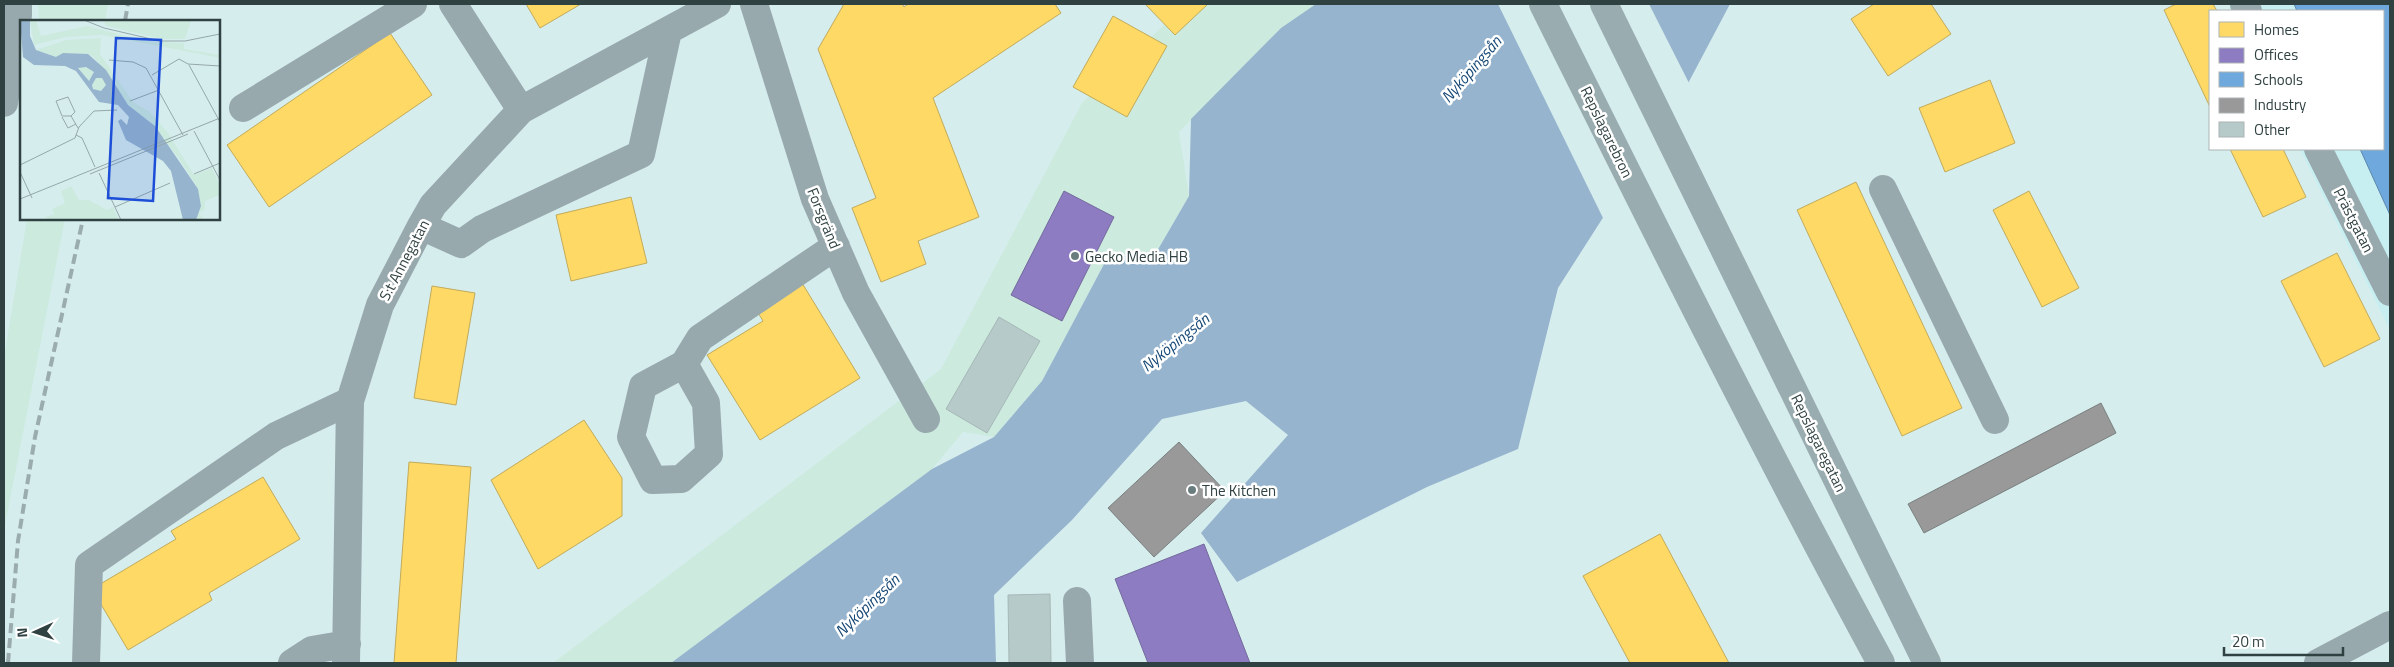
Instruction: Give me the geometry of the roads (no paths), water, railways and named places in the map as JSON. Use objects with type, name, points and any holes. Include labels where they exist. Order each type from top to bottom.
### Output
[{"type":"main road","name":"Repslagarebron","points":[[1543,4],[1824,559],[1881,663]]},
{"type":"main road","name":"Repslagaregatan","points":[[1604,4],[1927,663]]},
{"type":"street","points":[[4,103],[18,15],[18,4]]},
{"type":"street","points":[[243,108],[413,4]]},
{"type":"street","points":[[453,4],[521,110]]},
{"type":"street","name":"S:t Annegatan","points":[[347,654],[350,401],[380,305],[421,226],[433,205],[521,110],[717,4]]},
{"type":"street","name":"Forsgränd","points":[[754,4],[815,199],[856,293],[926,419]]},
{"type":"street","points":[[421,226],[461,244],[491,225],[641,154],[668,31]]},
{"type":"street","name":"Prästgatan","points":[[2319,150],[2390,292]]},
{"type":"street","points":[[1883,189],[1995,420]]},
{"type":"street","points":[[684,364],[700,338],[836,246]]},
{"type":"street","points":[[86,663],[90,565],[276,436],[350,401]]},
{"type":"street","points":[[1077,601],[1080,663]]},
{"type":"street","points":[[2318,663],[2390,624]]},
{"type":"street","points":[[292,663],[312,650],[347,654]]},
{"type":"water","name":"Nyköpingsån","points":[[1316,4],[1730,4],[1684,91],[1558,288],[1518,449],[1427,487],[1237,582],[1201,533],[1288,435],[1246,401],[1162,419],[1072,520],[994,595],[996,663],[671,663],[932,469],[994,437],[1042,381],[1111,251],[1149,265],[1189,196],[1191,119],[1281,28]]},
{"type":"railway","points":[[125,20],[128,4]]},
{"type":"railway","points":[[8,663],[18,541],[35,437],[83,220]]},
{"type":"place","name":"Gecko Media HB","points":[[1075,256]]},
{"type":"place","name":"The Kitchen","points":[[1192,490]]}]
